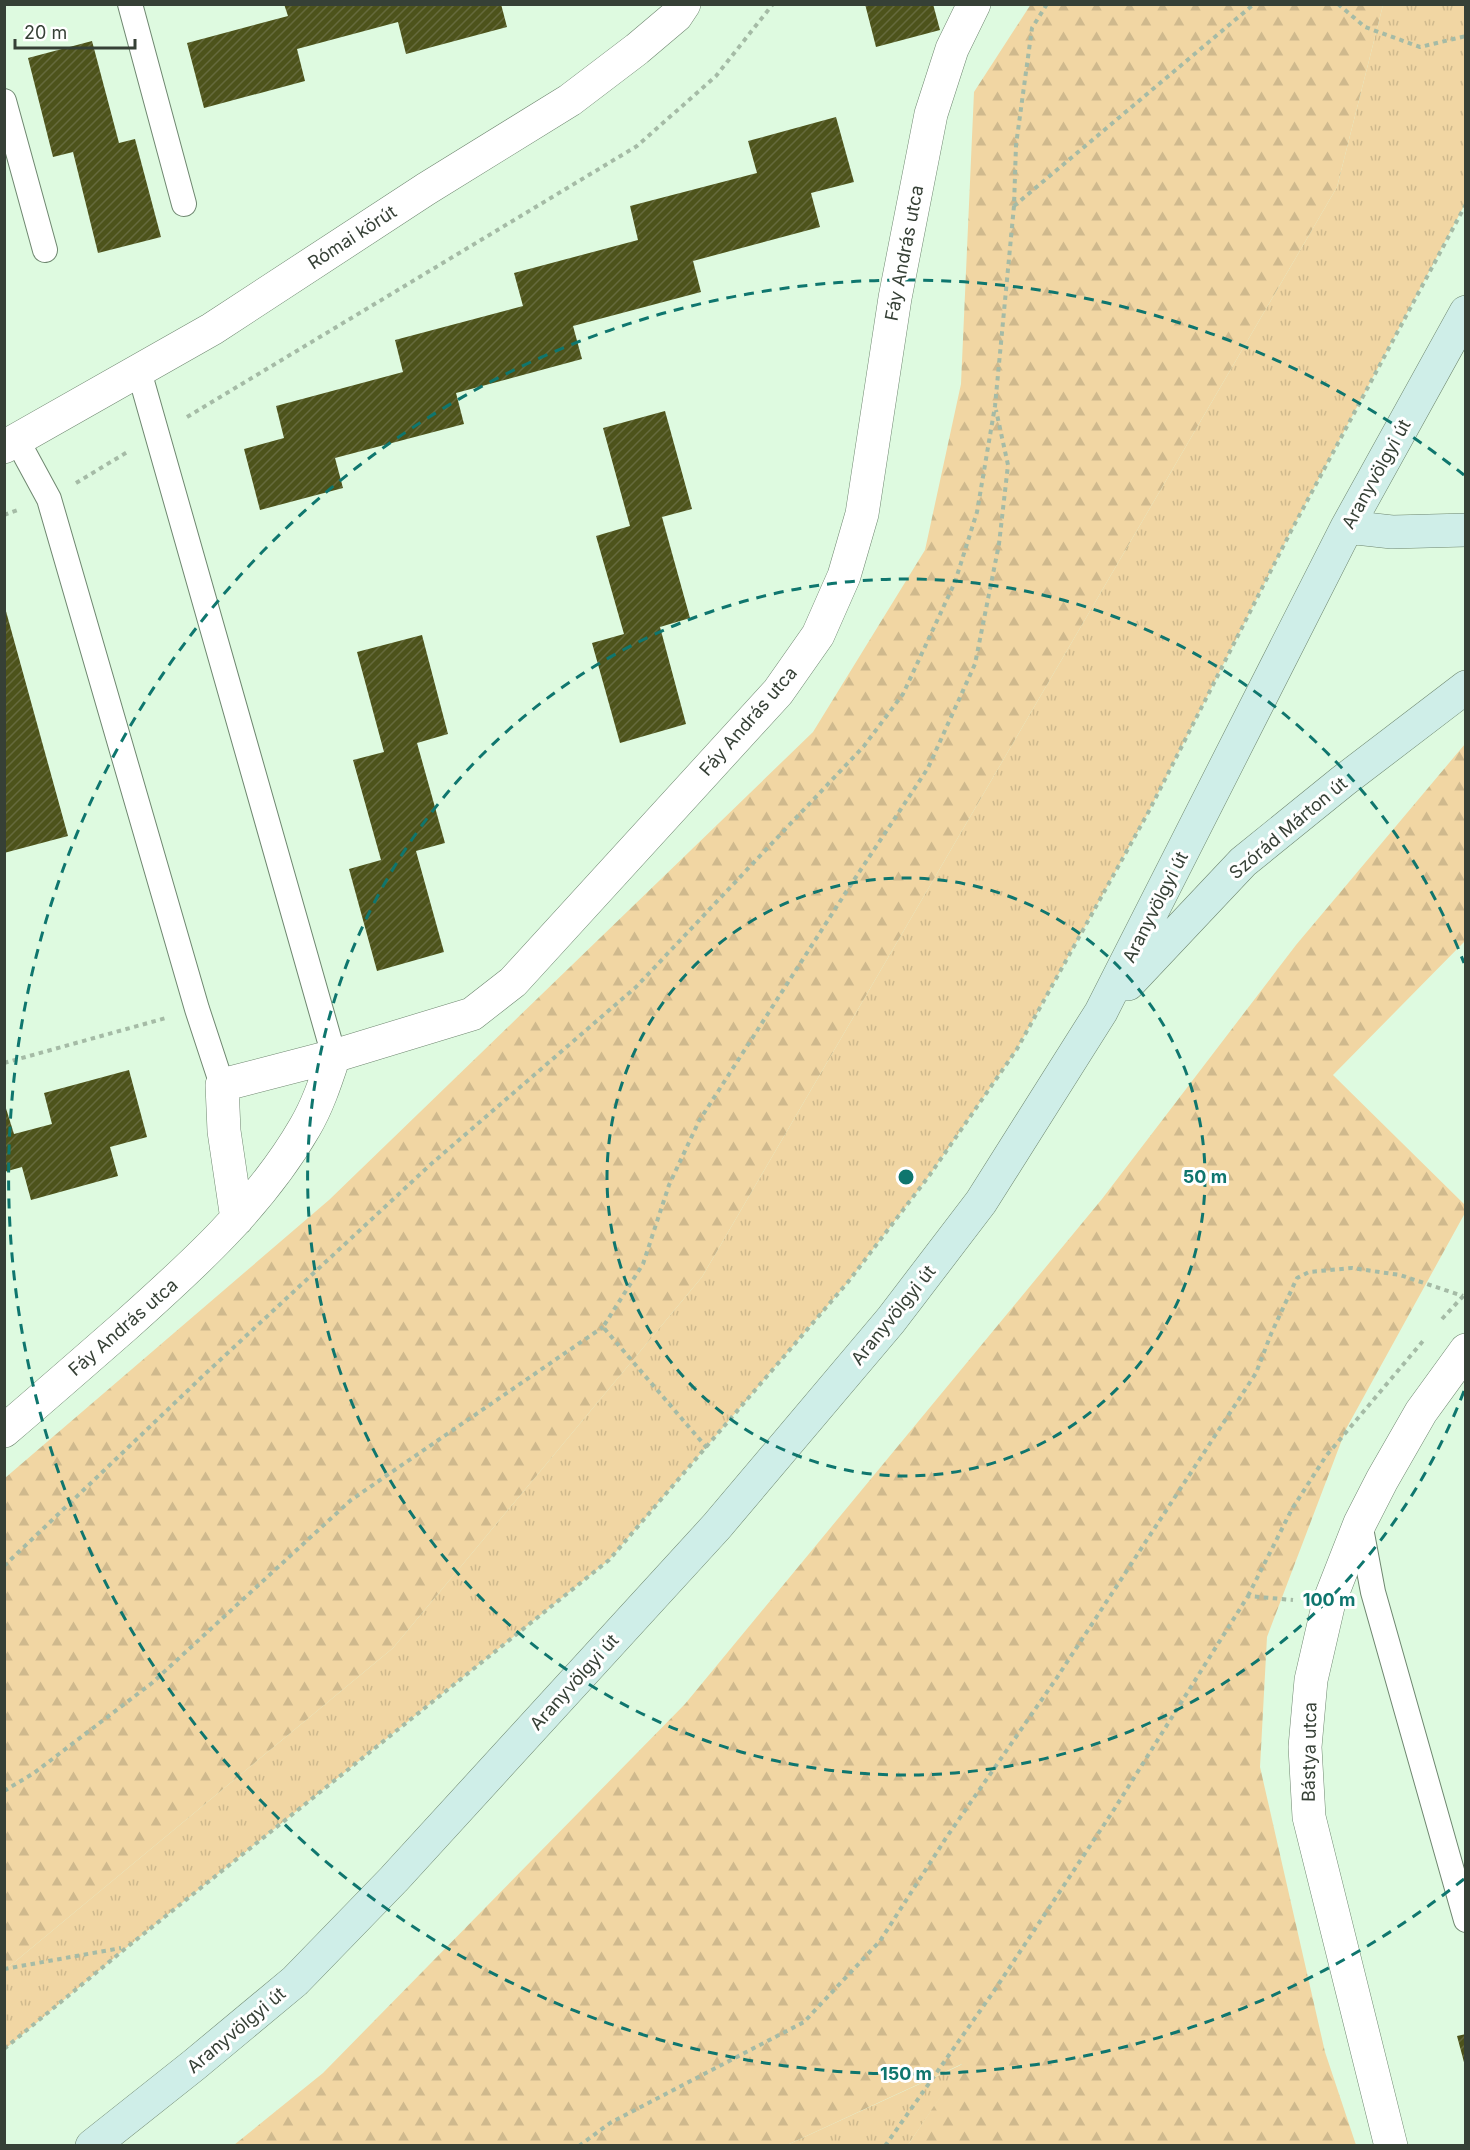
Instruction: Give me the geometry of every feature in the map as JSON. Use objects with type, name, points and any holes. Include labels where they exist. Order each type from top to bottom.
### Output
[{"type":"street","name":"Római körút","points":[[11,443],[212,329],[426,189],[570,100],[637,49],[676,16],[684,4]]},
{"type":"street","name":"Fáy András utca","points":[[222,1085],[334,1056],[472,1014],[513,982],[778,692],[818,635],[844,576],[862,514],[895,298],[931,114],[952,49],[974,4]]},
{"type":"street","name":"Aranyvölgyi út","points":[[92,2145],[194,2065],[295,1981],[402,1870],[717,1526],[891,1320],[981,1202],[1101,1012],[1347,527],[1466,312]]},
{"type":"street","points":[[1347,527],[1392,532],[1466,530]]},
{"type":"street","name":"Szórád Márton út","points":[[1101,1012],[1243,862],[1343,781],[1466,687]]},
{"type":"street","name":"Fáy András utca","points":[[4,1431],[184,1273],[237,1219],[284,1161],[307,1125],[325,1084],[334,1056]]},
{"type":"street","points":[[222,1085],[224,1131],[237,1219]]},
{"type":"street","name":"Bástya utca","points":[[1391,2145],[1309,1817],[1305,1747],[1311,1680],[1329,1602],[1360,1523],[1421,1412],[1466,1350]]},
{"type":"lane","points":[[130,4],[184,204]]},
{"type":"lane","points":[[4,101],[45,250]]},
{"type":"lane","points":[[139,371],[334,1056]]},
{"type":"lane","points":[[11,443],[49,499],[197,1009],[222,1085]]},
{"type":"lane","points":[[1360,1523],[1373,1593],[1466,1920]]},
{"type":"path","points":[[49,499],[637,146],[716,76],[773,4]]},
{"type":"path","points":[[1014,207],[1254,4]]},
{"type":"path","points":[[1338,4],[1365,27],[1420,47],[1466,36]]},
{"type":"path","points":[[4,2049],[126,1948],[609,1560],[707,1448],[861,1264],[929,1176],[1017,1049],[1149,811],[1291,531],[1466,204]]},
{"type":"path","points":[[4,1791],[34,1773],[152,1683],[351,1500],[603,1327],[643,1264],[669,1185],[699,1121],[928,768],[975,664],[999,544],[1008,465],[995,406]]},
{"type":"path","points":[[4,1063],[197,1009]]},
{"type":"path","points":[[579,2145],[610,2123],[804,2022],[880,1941],[946,1838],[1056,1678],[1256,1373],[1297,1278],[1309,1272],[1353,1268],[1400,1275],[1464,1294],[1440,1322]]},
{"type":"path","points":[[603,1327],[707,1448]]},
{"type":"path","points":[[885,2145],[1013,1962],[1114,1808],[1248,1596],[1292,1509],[1326,1456],[1424,1340]]},
{"type":"path","points":[[1248,1596],[1329,1602]]},
{"type":"path","points":[[4,1969],[121,1948]]},
{"type":"green space","points":[[1031,4],[1383,5],[1337,187],[702,1277],[393,1648],[5,1970],[5,1478],[329,1200],[813,732],[925,550],[961,384],[974,92]]},
{"type":"green space","points":[[1383,5],[1465,5],[1465,204],[1291,531],[1149,811],[1017,1049],[929,1176],[848,1282],[609,1560],[126,1948],[5,2049],[5,1970],[393,1648],[702,1277],[1337,187]]},
{"type":"green space","points":[[1465,744],[1465,941],[1333,1075],[1465,1205],[1465,1213],[1346,1429],[1267,1637],[1260,1767],[1325,2052],[1356,2145],[908,2145],[962,2064],[787,2145],[234,2145],[323,2073],[685,1704],[1102,1199],[1296,945]]},
{"type":"green space","points":[[963,2064],[908,2145],[787,2145]]},
{"type":"building","points":[[284,4],[501,4],[507,27],[406,54],[398,22],[297,49],[305,81],[204,108],[187,43],[288,16]]},
{"type":"building","points":[[865,4],[933,4],[940,30],[876,47]]},
{"type":"building","points":[[92,41],[119,143],[135,139],[161,237],[98,253],[73,152],[53,157],[28,58]]},
{"type":"building","points":[[836,117],[854,182],[811,193],[820,227],[693,261],[701,292],[573,326],[582,359],[456,393],[464,424],[335,458],[343,488],[260,510],[244,449],[284,438],[276,406],[403,372],[395,340],[523,306],[514,273],[638,240],[630,206],[757,173],[748,141]]},
{"type":"building","points":[[665,411],[692,509],[662,517],[690,618],[660,627],[686,724],[620,743],[592,643],[624,634],[596,536],[630,526],[603,428]]},
{"type":"building","points":[[4,604],[68,836],[4,853]]},
{"type":"building","points":[[422,635],[448,734],[417,743],[445,843],[416,851],[444,952],[377,971],[349,869],[381,860],[353,760],[384,752],[357,652]]},
{"type":"building","points":[[129,1070],[147,1137],[110,1147],[118,1176],[31,1200],[22,1167],[4,1172],[4,1102],[14,1134],[52,1124],[44,1093]]},
{"type":"building","points":[[1466,2034],[1466,2066],[1465,2066],[1457,2036]]}]
